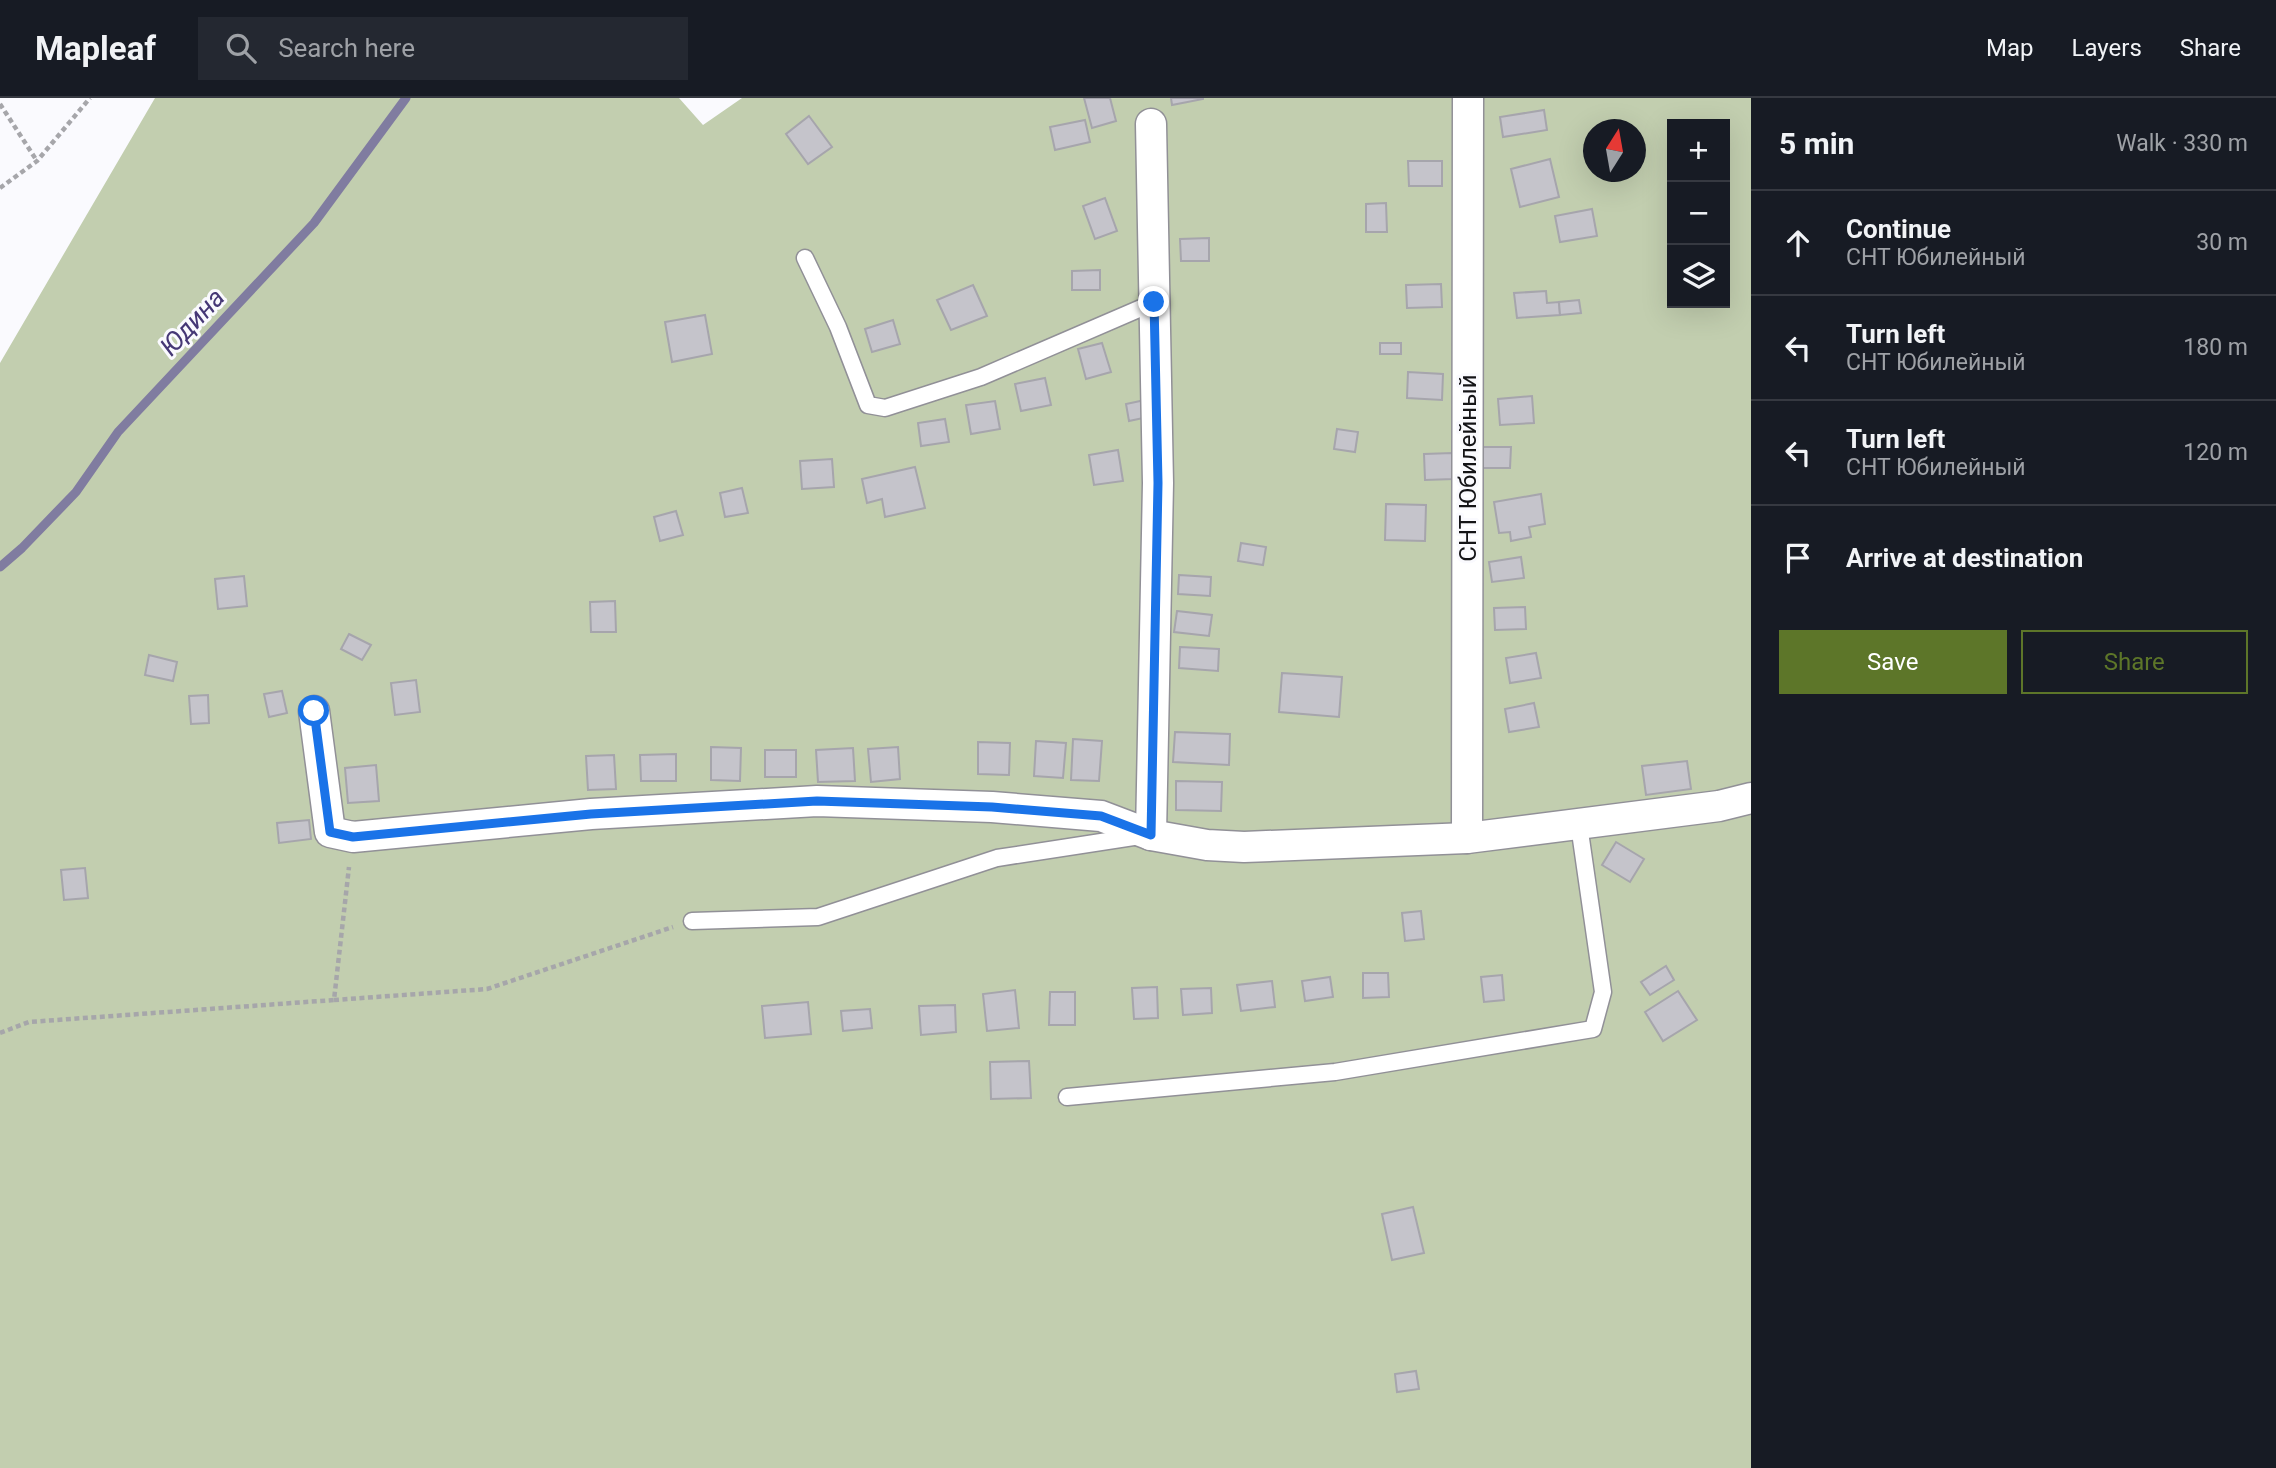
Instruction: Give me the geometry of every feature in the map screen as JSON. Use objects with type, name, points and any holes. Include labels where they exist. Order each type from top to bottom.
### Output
[{"type":"street","name":"СНТ Юбилейный","points":[[1466,838],[1468,98]]},
{"type":"street","points":[[1151,124],[1158,483],[1151,835]]},
{"type":"street","points":[[314,711],[330,832],[353,837],[591,814],[817,801],[992,807],[1101,816],[1151,835],[1207,845],[1244,847],[1466,838],[1719,806],[1751,798]]},
{"type":"lane","points":[[805,258],[838,327],[868,405],[885,408],[981,377],[1154,302]]},
{"type":"lane","points":[[1067,1097],[1335,1072],[1594,1030],[1603,992],[1579,825]]},
{"type":"lane","points":[[692,921],[818,917],[997,858],[1151,835]]},
{"type":"path","points":[[0,188],[37,161],[90,98]]},
{"type":"path","points":[[0,104],[37,161]]},
{"type":"path","points":[[334,1000],[353,837]]},
{"type":"path","points":[[0,1033],[29,1022],[488,989],[692,921]]},
{"type":"green space","points":[[155,98],[679,98],[703,125],[742,98],[1751,98],[1751,1468],[0,1468],[0,363]]},
{"type":"building","points":[[1084,98],[1110,98],[1116,121],[1092,128]]},
{"type":"building","points":[[1171,98],[1203,98],[1203,99],[1172,105]]},
{"type":"building","points":[[1544,110],[1547,130],[1503,137],[1500,117]]},
{"type":"building","points":[[809,116],[832,147],[808,164],[786,134]]},
{"type":"building","points":[[1085,120],[1090,142],[1055,150],[1050,127]]},
{"type":"building","points":[[1550,159],[1559,197],[1520,207],[1511,169]]},
{"type":"building","points":[[1408,161],[1442,161],[1442,186],[1409,186]]},
{"type":"building","points":[[1105,198],[1117,231],[1095,239],[1083,206]]},
{"type":"building","points":[[1386,203],[1387,232],[1366,232],[1366,204]]},
{"type":"building","points":[[1592,209],[1597,236],[1560,242],[1555,216]]},
{"type":"building","points":[[1209,238],[1209,261],[1181,261],[1180,239]]},
{"type":"building","points":[[1100,270],[1100,290],[1072,290],[1072,271]]},
{"type":"building","points":[[1441,284],[1442,307],[1407,308],[1406,285]]},
{"type":"building","points":[[973,285],[987,316],[951,330],[937,300]]},
{"type":"building","points":[[1546,291],[1547,303],[1559,302],[1560,315],[1517,318],[1514,293]]},
{"type":"building","points":[[1579,300],[1581,313],[1560,315],[1559,302]]},
{"type":"building","points":[[705,315],[712,354],[672,362],[665,322]]},
{"type":"building","points":[[893,320],[900,344],[872,352],[865,329]]},
{"type":"building","points":[[1102,343],[1111,372],[1086,379],[1078,349]]},
{"type":"building","points":[[1380,343],[1401,343],[1401,354],[1380,354]]},
{"type":"building","points":[[1408,372],[1443,374],[1442,400],[1407,398]]},
{"type":"building","points":[[1045,378],[1051,405],[1021,411],[1015,384]]},
{"type":"building","points":[[1532,396],[1534,423],[1500,425],[1498,399]]},
{"type":"building","points":[[1145,400],[1148,417],[1129,421],[1126,404]]},
{"type":"building","points":[[995,401],[1000,429],[971,434],[966,405]]},
{"type":"building","points":[[945,419],[949,442],[921,446],[918,423]]},
{"type":"building","points":[[1337,429],[1358,432],[1355,452],[1334,449]]},
{"type":"building","points":[[1479,447],[1511,447],[1510,468],[1479,468]]},
{"type":"building","points":[[1118,450],[1123,481],[1094,485],[1089,455]]},
{"type":"building","points":[[1452,453],[1453,479],[1425,480],[1424,454]]},
{"type":"building","points":[[832,459],[834,487],[802,489],[800,461]]},
{"type":"building","points":[[915,467],[925,508],[885,517],[882,499],[867,503],[862,479]]},
{"type":"building","points":[[742,488],[748,513],[725,517],[720,493]]},
{"type":"building","points":[[1541,494],[1545,524],[1529,527],[1531,537],[1511,541],[1510,532],[1499,533],[1494,502]]},
{"type":"building","points":[[1386,504],[1426,505],[1425,541],[1385,540]]},
{"type":"building","points":[[676,511],[683,535],[660,541],[654,517]]},
{"type":"building","points":[[1241,543],[1266,547],[1263,565],[1238,561]]},
{"type":"building","points":[[1521,557],[1524,578],[1492,582],[1489,562]]},
{"type":"building","points":[[1179,575],[1211,577],[1210,596],[1178,594]]},
{"type":"building","points":[[244,576],[247,606],[218,609],[215,579]]},
{"type":"building","points":[[615,601],[616,632],[591,632],[590,602]]},
{"type":"building","points":[[1525,607],[1526,629],[1495,630],[1494,608]]},
{"type":"building","points":[[1177,611],[1212,615],[1209,636],[1174,632]]},
{"type":"building","points":[[349,634],[371,645],[362,660],[341,649]]},
{"type":"building","points":[[1180,647],[1219,649],[1218,671],[1179,668]]},
{"type":"building","points":[[1536,653],[1541,678],[1510,683],[1506,658]]},
{"type":"building","points":[[149,655],[177,662],[173,681],[145,675]]},
{"type":"building","points":[[1282,673],[1342,677],[1339,717],[1279,712]]},
{"type":"building","points":[[416,680],[420,712],[395,715],[391,683]]},
{"type":"building","points":[[282,691],[287,713],[269,717],[264,694]]},
{"type":"building","points":[[208,695],[209,723],[191,724],[189,696]]},
{"type":"building","points":[[1534,703],[1539,727],[1509,732],[1505,709]]},
{"type":"building","points":[[1175,732],[1230,734],[1229,765],[1173,762]]},
{"type":"building","points":[[1073,739],[1102,741],[1099,781],[1071,780]]},
{"type":"building","points":[[1036,741],[1066,743],[1063,778],[1034,776]]},
{"type":"building","points":[[978,742],[1010,743],[1009,775],[978,774]]},
{"type":"building","points":[[711,747],[741,748],[740,781],[711,780]]},
{"type":"building","points":[[898,747],[900,779],[871,782],[868,749]]},
{"type":"building","points":[[853,748],[855,781],[818,782],[816,750]]},
{"type":"building","points":[[765,750],[796,750],[796,777],[765,777]]},
{"type":"building","points":[[676,754],[676,781],[641,781],[640,755]]},
{"type":"building","points":[[614,755],[616,789],[588,790],[586,756]]},
{"type":"building","points":[[1687,761],[1691,789],[1646,795],[1642,766]]},
{"type":"building","points":[[376,765],[379,801],[348,803],[345,768]]},
{"type":"building","points":[[1176,781],[1222,782],[1221,811],[1176,810]]},
{"type":"building","points":[[309,820],[311,839],[279,843],[277,823]]},
{"type":"building","points":[[1616,842],[1644,859],[1630,882],[1602,865]]},
{"type":"building","points":[[85,868],[88,898],[64,900],[61,870]]},
{"type":"building","points":[[1421,911],[1424,939],[1405,941],[1402,913]]},
{"type":"building","points":[[1666,966],[1674,980],[1650,995],[1641,982]]},
{"type":"building","points":[[1363,973],[1388,973],[1389,997],[1363,998]]},
{"type":"building","points":[[1502,975],[1504,1000],[1484,1002],[1481,977]]},
{"type":"building","points":[[1330,977],[1333,997],[1305,1001],[1302,981]]},
{"type":"building","points":[[1272,981],[1275,1007],[1241,1011],[1237,985]]},
{"type":"building","points":[[1157,987],[1158,1018],[1134,1019],[1132,988]]},
{"type":"building","points":[[1211,988],[1212,1013],[1183,1015],[1181,989]]},
{"type":"building","points":[[1015,990],[1019,1028],[987,1031],[983,994]]},
{"type":"building","points":[[1678,991],[1697,1020],[1663,1041],[1645,1012]]},
{"type":"building","points":[[1050,992],[1075,992],[1075,1025],[1049,1025]]},
{"type":"building","points":[[808,1002],[811,1034],[765,1038],[762,1006]]},
{"type":"building","points":[[955,1005],[956,1032],[921,1035],[919,1006]]},
{"type":"building","points":[[870,1009],[872,1028],[843,1031],[841,1011]]},
{"type":"building","points":[[1029,1061],[1031,1098],[991,1099],[990,1062]]},
{"type":"building","points":[[1413,1207],[1424,1253],[1392,1260],[1382,1214]]},
{"type":"building","points":[[1416,1371],[1419,1389],[1397,1392],[1395,1374]]},
{"type":"waterway","name":"Юдина","points":[[0,567],[76,492],[118,432],[314,223],[406,98]]},
{"type":"route","points":[[314,711],[330,832],[353,837],[591,814],[817,801],[992,807],[1101,816],[1151,835],[1158,483],[1154,302]]}]
